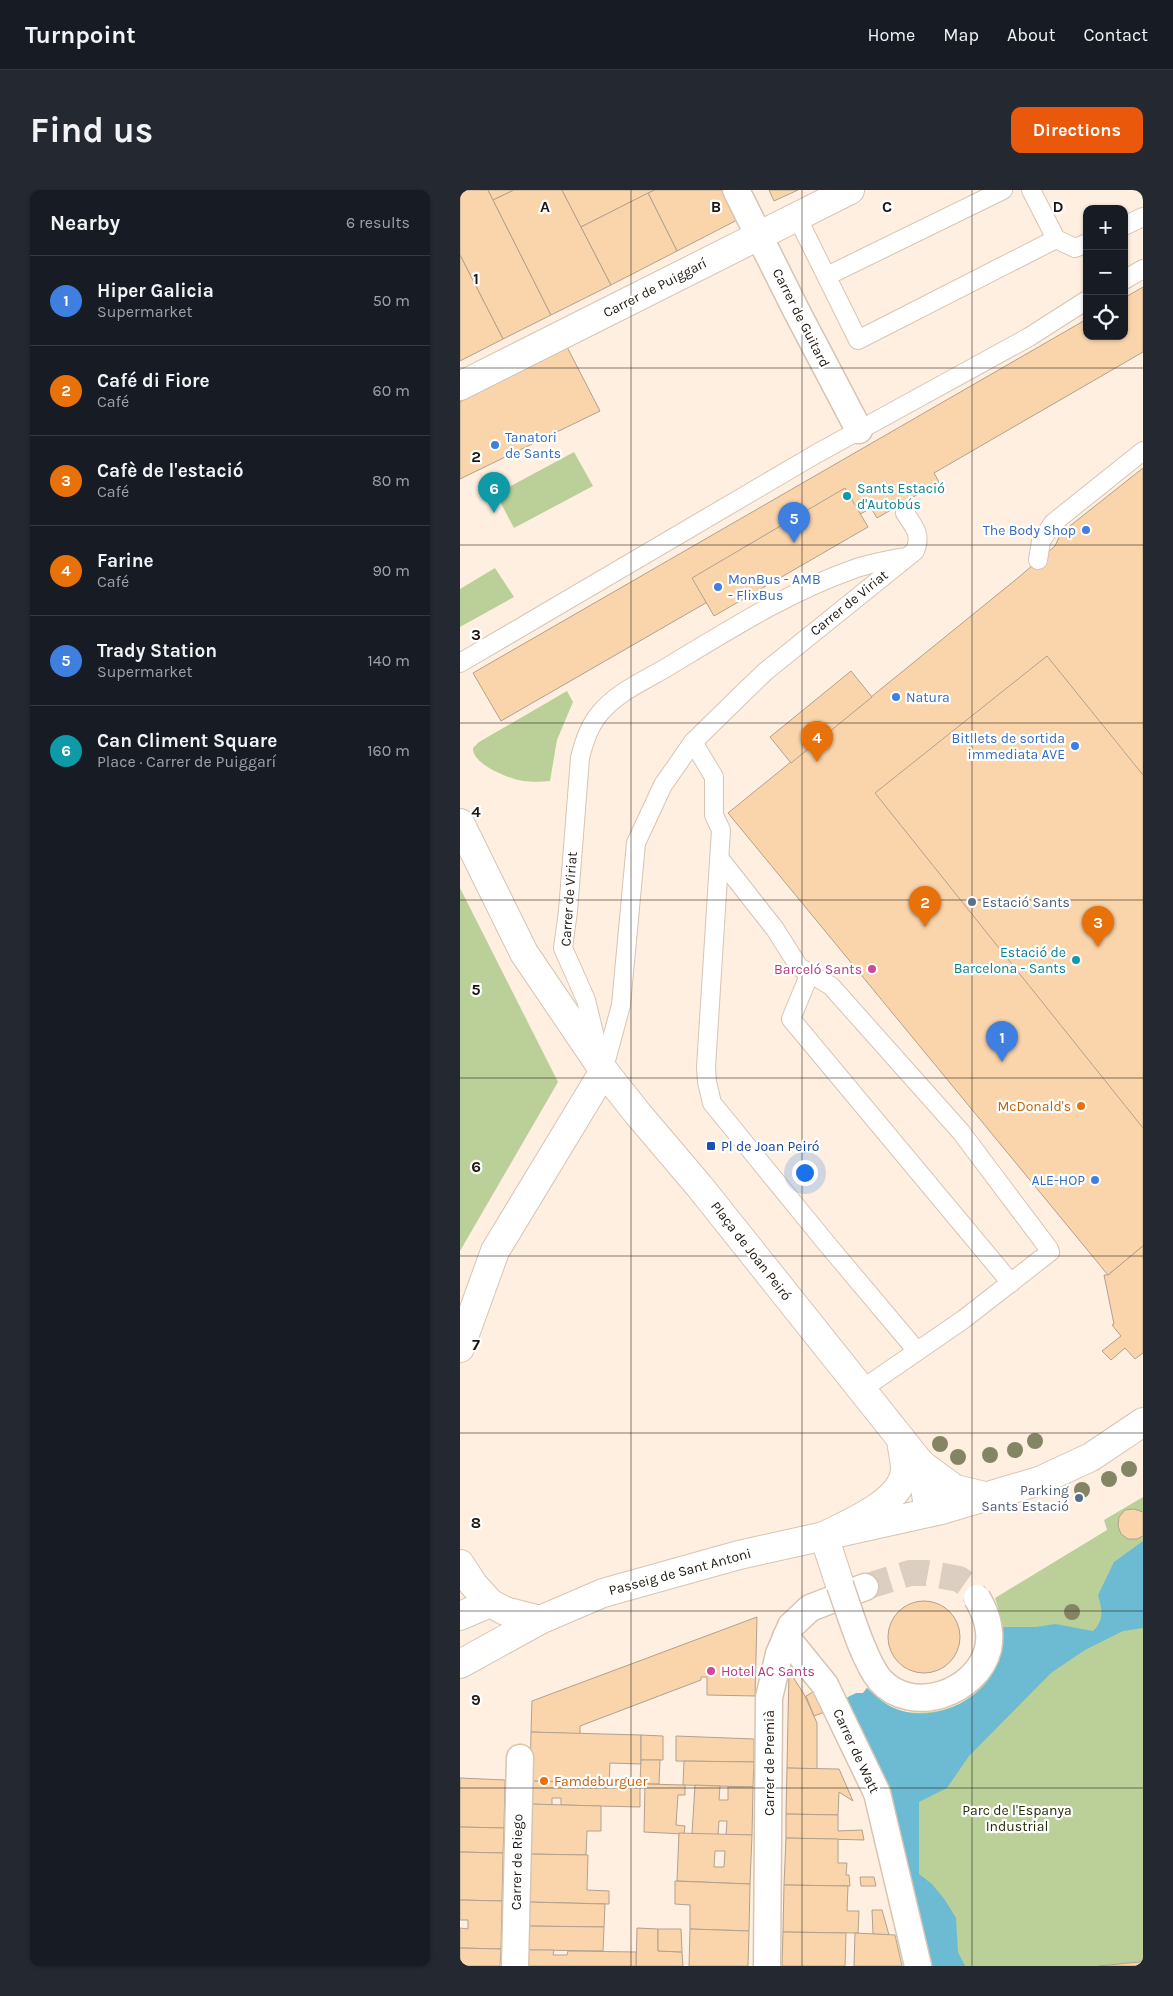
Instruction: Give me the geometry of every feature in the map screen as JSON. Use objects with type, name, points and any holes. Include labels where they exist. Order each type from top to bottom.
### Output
[{"type":"street","name":"Carrer de Guitard","points":[[736,190],[863,438]]},
{"type":"street","name":"Carrer de Puiggarí","points":[[460,386],[850,190]]},
{"type":"street","name":"Plaça de Joan Peiró","points":[[460,823],[524,953],[604,1071],[700,1187],[861,1390]]},
{"type":"street","points":[[460,1348],[495,1251],[604,1071]]},
{"type":"street","points":[[861,1390],[921,1464],[955,1489],[989,1497]]},
{"type":"street","name":"Passeig de Sant Antoni","points":[[460,1664],[540,1620],[603,1593],[739,1555],[989,1497],[1039,1481],[1091,1457],[1143,1422]]},
{"type":"street","name":"Passeig de Sant Antoni","points":[[824,1536],[876,1508],[896,1492],[905,1472],[901,1439]]},
{"type":"street","points":[[921,1464],[929,1512]]},
{"type":"street","points":[[824,1536],[868,1658],[880,1680],[894,1690],[912,1698],[931,1698],[952,1690],[970,1679],[980,1666],[988,1649],[989,1631],[984,1610],[977,1598]]},
{"type":"street","points":[[460,1564],[473,1584],[490,1603],[505,1611],[540,1620]]},
{"type":"street","name":"Carrer de Premià","points":[[767,1966],[769,1698],[779,1654],[791,1626],[810,1608],[845,1591]]},
{"type":"street","points":[[460,1616],[490,1603]]},
{"type":"street","name":"Carrer de Watt","points":[[786,1637],[824,1685],[877,1793],[918,1966]]},
{"type":"street","name":"Carrer de Riego","points":[[515,1966],[520,1758]]},
{"type":"lane","points":[[827,276],[1003,190]]},
{"type":"lane","points":[[1031,190],[1056,239],[1075,248],[1083,245]]},
{"type":"lane","points":[[797,217],[858,340],[1056,239]]},
{"type":"lane","points":[[1128,224],[1143,218]]},
{"type":"lane","points":[[1128,278],[1143,269]]},
{"type":"lane","points":[[460,662],[863,438],[1083,303]]},
{"type":"lane","points":[[1038,560],[1040,541],[1053,523],[1143,450]]},
{"type":"lane","points":[[905,513],[916,531],[919,541],[911,554]]},
{"type":"lane","name":"Carrer de Viriat","points":[[604,1071],[621,1005],[636,843],[663,785],[693,742],[766,671],[911,554]]},
{"type":"lane","name":"Carrer de Viriat","points":[[604,1071],[586,1000],[563,948],[568,911],[580,758],[586,736],[593,724],[600,713],[618,696],[736,626],[804,589],[856,568],[911,554]]},
{"type":"lane","points":[[693,742],[714,777],[714,815],[721,830],[706,1067],[706,1082],[712,1102],[916,1351]]},
{"type":"lane","points":[[720,859],[775,929],[798,966],[831,986],[961,1132],[1046,1244],[1050,1252],[964,1319],[861,1390]]},
{"type":"lane","points":[[810,974],[791,1019],[1011,1283]]},
{"type":"green space","points":[[574,452],[593,486],[514,528],[496,494]]},
{"type":"green space","points":[[495,568],[514,597],[460,627],[460,589]]},
{"type":"green space","points":[[567,691],[573,702],[557,740],[550,781],[517,780],[492,770],[478,760],[473,748],[479,742]]},
{"type":"green space","points":[[460,888],[558,1082],[460,1251]]},
{"type":"green space","name":"Parc de l'Espanya Industrial","points":[[1143,1497],[1143,1966],[923,1966],[849,1696],[863,1693],[867,1688],[882,1701],[895,1708],[918,1713],[937,1711],[956,1705],[972,1696],[984,1684],[993,1670],[999,1653],[1000,1617],[995,1598],[1107,1530],[1104,1520]]},
{"type":"water","points":[[1143,1541],[1143,1628],[1123,1631],[1085,1650],[1051,1673],[969,1756],[947,1788],[919,1802],[919,1874],[932,1884],[956,1918],[958,1952],[965,1966],[923,1966],[846,1698],[856,1693],[863,1693],[867,1688],[890,1706],[913,1713],[941,1711],[967,1700],[988,1681],[995,1669],[1001,1648],[1002,1627],[1036,1627],[1055,1624],[1093,1631],[1097,1627],[1102,1614],[1098,1595],[1114,1562]]},
{"type":"building","points":[[460,190],[488,190],[551,315],[503,339],[460,255]]},
{"type":"building","points":[[488,190],[514,190],[493,200]]},
{"type":"building","points":[[514,190],[562,190],[611,285],[551,315],[493,200]]},
{"type":"building","points":[[562,190],[655,190],[581,227]]},
{"type":"building","points":[[655,190],[729,190],[743,217],[677,251],[648,193]]},
{"type":"building","points":[[769,190],[798,190],[774,201]]},
{"type":"building","points":[[648,193],[677,251],[611,285],[581,227]]},
{"type":"building","points":[[460,255],[503,339],[460,361]]},
{"type":"building","name":"Sants Estació d'Autobús","points":[[1143,287],[1143,352],[934,473],[939,482],[877,518],[871,508],[771,565],[777,574],[728,602],[723,593],[501,721],[473,673],[1083,321],[1083,340],[1128,340],[1128,296]]},
{"type":"building","name":"Tanatori de Sants","points":[[567,347],[600,411],[460,479],[460,402]]},
{"type":"building","name":"Estació Sants","points":[[1143,468],[1143,1246],[1108,1275],[728,813],[1019,577],[1055,546],[1061,533]]},
{"type":"building","points":[[845,488],[868,527],[714,616],[692,578]]},
{"type":"building","name":"Estació de Barcelona - Sants","points":[[1047,656],[1143,775],[1143,1128],[875,793]]},
{"type":"building","points":[[851,671],[872,697],[791,763],[770,737]]},
{"type":"building","points":[[1143,1246],[1143,1353],[1135,1359],[1125,1348],[1111,1360],[1102,1351],[1121,1336],[1112,1325],[1114,1324],[1104,1275],[1108,1275]]},
{"type":"building","points":[[1134,1509],[1143,1512],[1143,1536],[1137,1539],[1128,1539],[1121,1534],[1118,1526],[1119,1517],[1125,1510]]},
{"type":"building","points":[[931,1601],[950,1611],[958,1623],[960,1637],[958,1651],[950,1663],[938,1671],[917,1673],[898,1663],[890,1651],[888,1630],[898,1611],[910,1603]]},
{"type":"building","points":[[757,1617],[755,1696],[707,1695],[707,1677],[701,1677],[701,1680],[580,1726],[580,1734],[531,1732],[532,1701]]},
{"type":"building","points":[[789,1671],[804,1694],[817,1723],[817,1769],[787,1768]]},
{"type":"building","points":[[820,1688],[830,1710],[814,1716],[806,1696]]},
{"type":"building","points":[[531,1732],[641,1735],[641,1764],[610,1763],[609,1783],[530,1781]]},
{"type":"building","points":[[641,1735],[663,1736],[663,1760],[641,1760]]},
{"type":"building","points":[[676,1736],[754,1739],[754,1762],[676,1761]]},
{"type":"building","points":[[641,1760],[660,1760],[659,1784],[640,1784]]},
{"type":"building","points":[[684,1761],[754,1762],[753,1787],[683,1785]]},
{"type":"building","points":[[787,1768],[839,1769],[853,1801],[839,1792],[838,1815],[786,1814]]},
{"type":"building","points":[[460,1778],[505,1780],[504,1828],[460,1827]]},
{"type":"building","points":[[530,1781],[640,1784],[640,1807],[561,1805],[561,1798],[552,1798],[552,1805],[530,1804]]},
{"type":"building","points":[[645,1784],[685,1785],[685,1795],[678,1795],[676,1825],[685,1826],[684,1834],[644,1832]]},
{"type":"building","points":[[695,1785],[720,1786],[719,1800],[728,1800],[728,1787],[753,1787],[752,1835],[726,1835],[727,1821],[719,1821],[718,1835],[692,1834]]},
{"type":"building","points":[[530,1804],[601,1806],[601,1831],[587,1831],[586,1855],[529,1854]]},
{"type":"building","points":[[786,1814],[838,1815],[838,1831],[862,1830],[864,1840],[786,1838]]},
{"type":"building","points":[[460,1827],[504,1828],[503,1853],[460,1852]]},
{"type":"building","points":[[679,1833],[752,1835],[750,1884],[677,1881]],"holes":[[[715,1851],[725,1851],[724,1867],[714,1867]]]},
{"type":"building","points":[[786,1838],[838,1839],[838,1863],[847,1863],[846,1875],[849,1875],[850,1886],[784,1885]]},
{"type":"building","points":[[460,1852],[503,1853],[502,1901],[460,1900]]},
{"type":"building","points":[[529,1854],[588,1855],[587,1890],[609,1891],[609,1904],[528,1902]]},
{"type":"building","points":[[860,1877],[874,1877],[876,1886],[861,1886]]},
{"type":"building","points":[[675,1881],[750,1884],[749,1931],[690,1929],[690,1905],[675,1904]]},
{"type":"building","points":[[784,1885],[848,1886],[847,1911],[859,1911],[858,1933],[783,1932]]},
{"type":"building","points":[[460,1900],[502,1901],[501,1949],[460,1948],[460,1928],[468,1929],[468,1920],[460,1920]]},
{"type":"building","points":[[528,1902],[605,1904],[604,1927],[527,1926]]},
{"type":"building","points":[[872,1910],[882,1910],[889,1935],[873,1934]]},
{"type":"building","points":[[527,1926],[604,1927],[603,1951],[527,1950]]},
{"type":"building","points":[[637,1928],[658,1929],[658,1951],[682,1952],[683,1966],[636,1966]]},
{"type":"building","points":[[658,1929],[681,1929],[682,1952],[658,1951]]},
{"type":"building","points":[[690,1929],[749,1931],[748,1966],[689,1966]]},
{"type":"building","points":[[783,1932],[846,1933],[845,1966],[782,1966]]},
{"type":"building","points":[[855,1933],[895,1935],[902,1966],[854,1966]]},
{"type":"building","points":[[460,1948],[501,1949],[500,1966],[460,1966]]},
{"type":"building","points":[[527,1950],[554,1950],[553,1955],[567,1955],[568,1951],[636,1952],[636,1966],[526,1966]]},
{"type":"building","points":[[1143,1962],[1143,1966],[1099,1966],[1128,1963]]},
{"type":"tunnel","points":[[865,1587],[910,1573],[926,1573],[959,1579],[969,1586],[977,1598]]},
{"type":"place","name":"Tanatori de Sants","points":[[495,445]]},
{"type":"place","name":"Sants Estació d'Autobús","points":[[847,496]]},
{"type":"place","name":"Can Climent Square","points":[[494,513]]},
{"type":"place","name":"The Body Shop","points":[[1086,530]]},
{"type":"place","name":"Trady Station","points":[[794,543]]},
{"type":"place","name":"MonBus - AMB - FlixBus","points":[[718,587]]},
{"type":"place","name":"Natura","points":[[896,697]]},
{"type":"place","name":"Bitllets de sortida immediata AVE","points":[[1075,746]]},
{"type":"place","name":"Farine","points":[[817,762]]},
{"type":"place","name":"Estació Sants","points":[[972,902]]},
{"type":"place","name":"Café di Fiore","points":[[925,927]]},
{"type":"place","name":"Cafè de l'estació","points":[[1098,947]]},
{"type":"place","name":"Estació de Barcelona - Sants","points":[[1076,960]]},
{"type":"place","name":"Barceló Sants","points":[[872,969]]},
{"type":"place","name":"Hiper Galicia","points":[[1002,1062]]},
{"type":"place","name":"McDonald's","points":[[1081,1106]]},
{"type":"place","name":"Pl de Joan Peiró","points":[[711,1146]]},
{"type":"place","name":"ALE-HOP","points":[[1095,1180]]},
{"type":"place","name":"Parking Sants Estació","points":[[1079,1498]]},
{"type":"place","name":"Hotel AC Sants","points":[[711,1671]]},
{"type":"place","name":"Famdeburguer","points":[[544,1781]]}]
